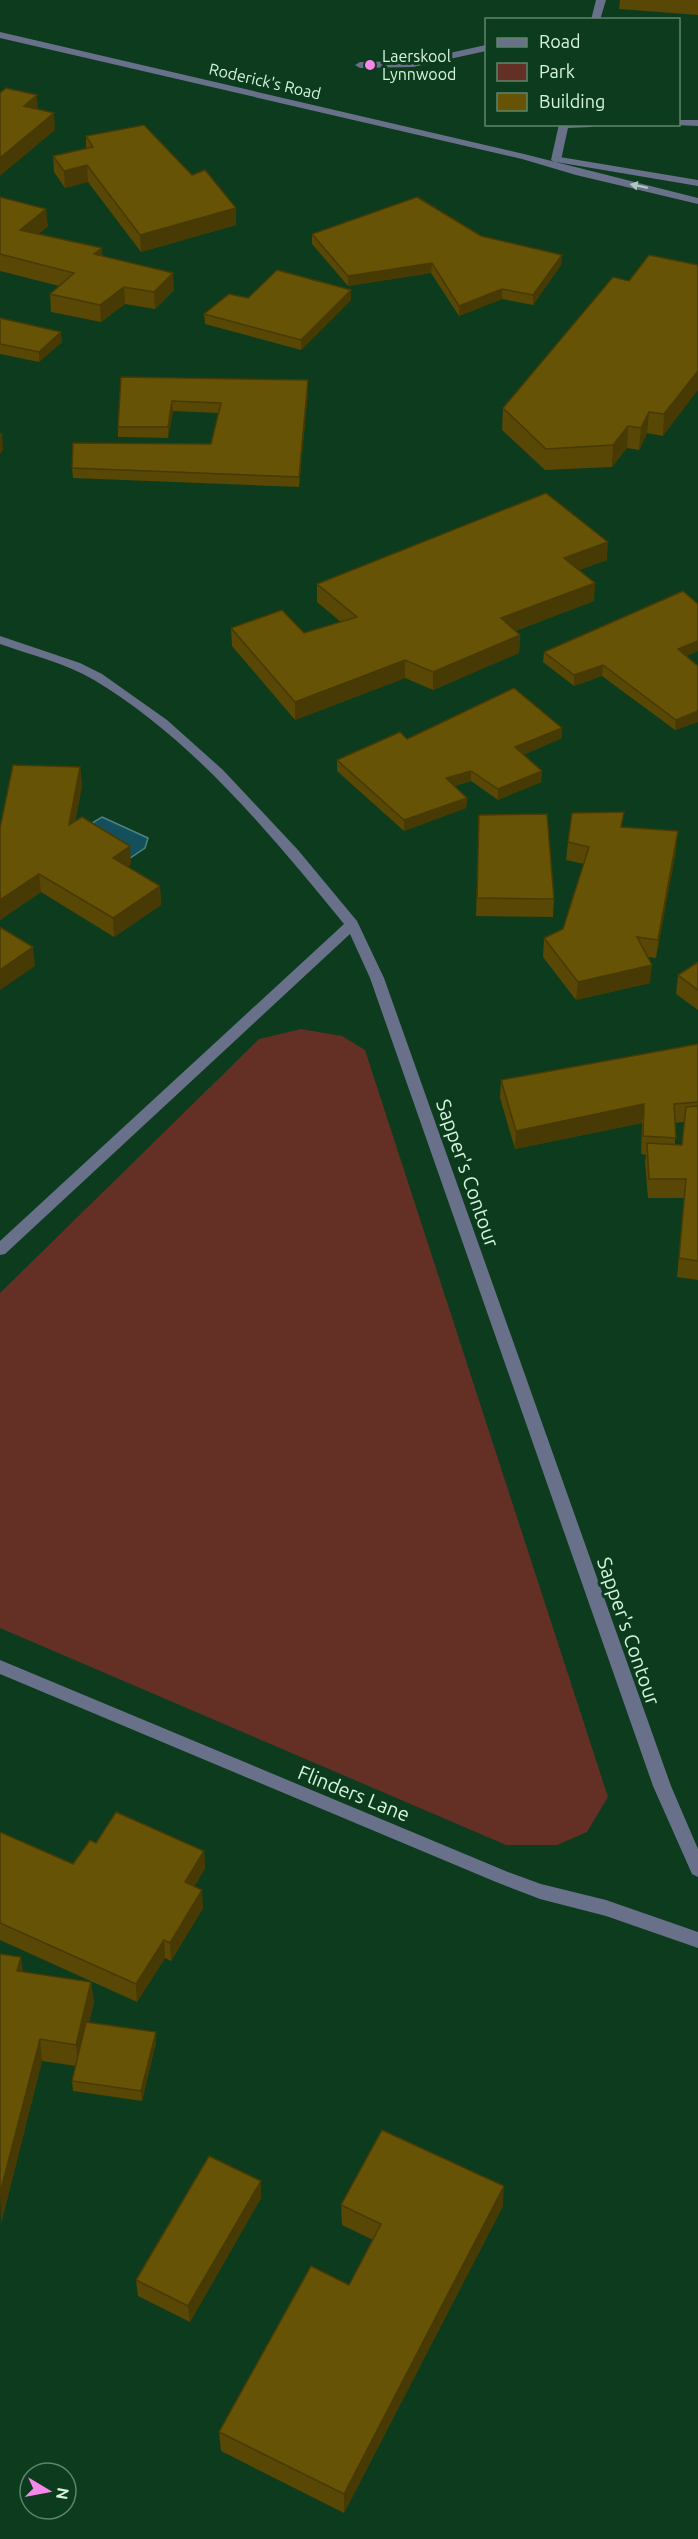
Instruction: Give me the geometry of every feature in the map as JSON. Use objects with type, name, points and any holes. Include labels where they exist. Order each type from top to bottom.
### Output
[{"type":"street","points":[[596,18],[601,0]]},
{"type":"street","name":"Roderick's Road","points":[[0,35],[524,157],[697,201]]},
{"type":"street","points":[[360,65],[413,64],[485,48]]},
{"type":"street","points":[[680,123],[698,123]]},
{"type":"street","points":[[556,159],[564,126]]},
{"type":"street","name":"Roderick's Road","points":[[524,157],[556,159],[698,183]]},
{"type":"street","name":"Sapper's Contour","points":[[0,640],[75,666],[98,677],[163,723],[233,789],[293,854],[352,924],[377,978],[662,1786],[698,1869]]},
{"type":"street","points":[[0,1250],[352,924]]},
{"type":"street","name":"Flinders Lane","points":[[0,1667],[502,1877],[540,1891],[606,1908],[698,1940]]},
{"type":"green space","points":[[301,1029],[342,1036],[365,1050],[608,1797],[587,1832],[557,1845],[506,1845],[0,1628],[0,1293],[259,1039]]},
{"type":"water","points":[[102,817],[148,838],[145,848],[130,858],[87,826]]},
{"type":"building","points":[[6,88],[37,95],[24,106],[54,113],[0,158],[0,93]]},
{"type":"building","points":[[144,125],[192,175],[205,170],[236,208],[140,235],[87,165],[64,171],[53,156],[93,147],[86,136]]},
{"type":"building","points":[[0,197],[46,209],[20,230],[102,248],[94,254],[173,273],[154,292],[124,287],[100,305],[50,294],[74,273],[0,254]]},
{"type":"building","points":[[417,197],[481,236],[562,255],[533,295],[502,289],[459,306],[432,263],[348,276],[312,234]]},
{"type":"building","points":[[649,255],[698,265],[698,371],[664,414],[649,412],[641,428],[628,426],[613,445],[546,449],[503,408],[613,277],[629,281]]},
{"type":"building","points":[[277,270],[351,290],[301,340],[204,314],[229,294],[248,298]]},
{"type":"building","points":[[0,318],[61,332],[39,352],[0,344]]},
{"type":"building","points":[[121,377],[308,380],[299,477],[72,468],[73,443],[211,444],[221,403],[172,401],[168,427],[118,427]]},
{"type":"building","points":[[546,493],[608,542],[564,558],[595,583],[501,618],[520,635],[433,672],[405,660],[295,702],[231,628],[282,610],[304,633],[357,617],[317,584]]},
{"type":"building","points":[[683,591],[698,604],[698,641],[678,649],[698,666],[698,711],[676,720],[603,665],[574,675],[544,652]]},
{"type":"building","points":[[514,688],[562,728],[515,747],[542,771],[498,789],[471,771],[446,778],[467,798],[404,820],[337,760],[400,732],[407,739]]},
{"type":"building","points":[[13,765],[80,767],[69,825],[82,817],[130,846],[113,858],[160,886],[113,918],[39,874],[0,900],[0,828]]},
{"type":"building","points":[[624,812],[621,827],[678,831],[658,940],[637,937],[652,965],[578,982],[544,938],[563,929],[589,847],[568,842],[572,813]]},
{"type":"building","points":[[547,814],[554,899],[477,898],[479,815]]},
{"type":"building","points":[[0,927],[33,947],[0,970]]},
{"type":"building","points":[[698,962],[698,990],[678,975]]},
{"type":"building","points":[[698,1044],[698,1102],[674,1104],[676,1138],[643,1136],[644,1104],[516,1131],[501,1080]]},
{"type":"building","points":[[698,1106],[698,1261],[679,1258],[686,1179],[649,1179],[647,1143],[682,1145],[686,1107]]},
{"type":"building","points":[[116,1812],[204,1851],[185,1882],[202,1890],[170,1943],[164,1940],[136,1984],[0,1923],[0,1832],[73,1864],[90,1840],[96,1843]]},
{"type":"building","points":[[0,1954],[21,1957],[17,1971],[91,1982],[76,2045],[40,2039],[0,2193]]},
{"type":"building","points":[[86,2022],[156,2032],[141,2091],[72,2081]]},
{"type":"building","points":[[382,2130],[504,2186],[344,2494],[219,2432],[311,2266],[349,2285],[381,2224],[341,2205]]},
{"type":"building","points":[[209,2156],[261,2181],[188,2306],[136,2280]]},
{"type":"place","name":"Laerskool Lynnwood","points":[[370,65]]}]
